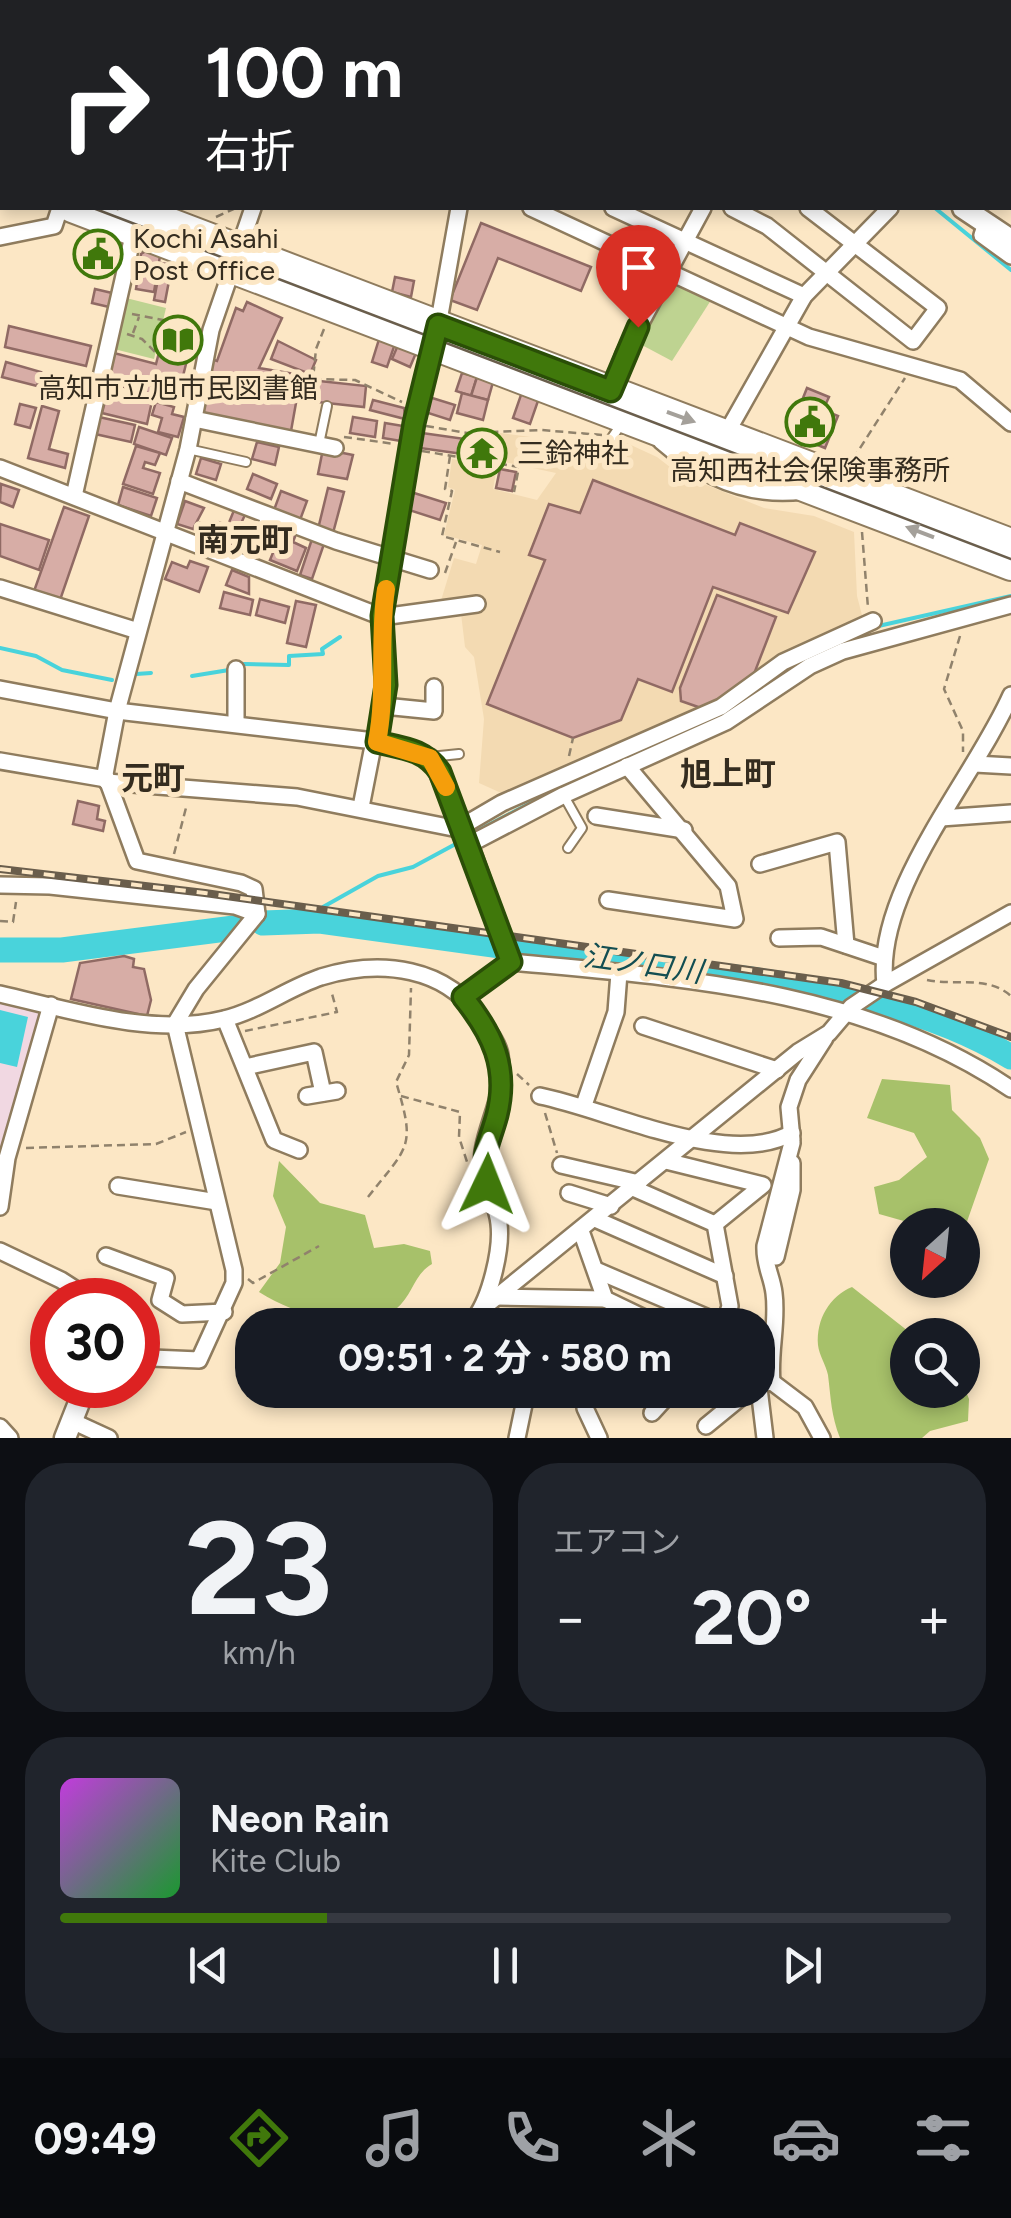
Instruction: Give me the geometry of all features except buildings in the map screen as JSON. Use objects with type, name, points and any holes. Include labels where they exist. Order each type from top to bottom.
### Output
[{"type":"highway","points":[[86,210],[135,217],[812,490],[1011,566]]},
{"type":"highway","points":[[234,259],[333,308],[436,336]]},
{"type":"highway","points":[[625,415],[726,434],[1011,543]]},
{"type":"street","points":[[0,237],[54,226],[59,210]]},
{"type":"street","points":[[160,1358],[199,1360],[224,1312],[234,1270],[175,1024],[196,989],[257,914],[254,889],[137,861],[106,781],[117,711],[188,449],[210,330],[253,210]]},
{"type":"street","points":[[362,807],[384,706],[382,616],[391,559],[459,210]]},
{"type":"street","points":[[535,210],[786,326],[960,380],[1011,423]]},
{"type":"street","points":[[618,210],[804,296]]},
{"type":"street","points":[[625,415],[667,272],[702,210]]},
{"type":"street","points":[[736,210],[767,226],[913,341],[938,308],[811,210]]},
{"type":"street","points":[[726,434],[804,296],[886,210]]},
{"type":"street","points":[[967,210],[1011,240]]},
{"type":"street","points":[[74,496],[135,217]]},
{"type":"street","points":[[986,223],[982,234],[1011,256]]},
{"type":"street","points":[[194,418],[327,446]]},
{"type":"street","points":[[0,468],[382,616],[477,604]]},
{"type":"street","points":[[180,481],[430,570]]},
{"type":"street","points":[[0,588],[138,631]]},
{"type":"street","points":[[466,835],[502,804],[721,707],[773,679],[810,666],[876,629],[1011,605]]},
{"type":"street","points":[[236,670],[236,724]]},
{"type":"street","points":[[0,761],[189,792],[269,794],[362,807],[466,835],[726,722],[773,679]]},
{"type":"street","points":[[384,706],[434,711],[434,687]]},
{"type":"street","points":[[0,689],[117,711],[375,742],[430,758],[466,835],[509,959]]},
{"type":"street","points":[[885,984],[884,958],[902,887],[941,818],[964,787],[1011,695]]},
{"type":"street","points":[[975,764],[1011,766]]},
{"type":"street","points":[[608,900],[735,920],[728,886],[627,766]]},
{"type":"street","points":[[941,818],[1011,813]]},
{"type":"street","points":[[596,816],[684,830]]},
{"type":"street","points":[[760,864],[837,842],[846,945]]},
{"type":"street","points":[[0,885],[235,906],[257,914]]},
{"type":"street","points":[[776,1257],[792,1190],[789,1106],[798,1080],[829,1033],[849,1010],[885,984],[908,975],[1009,917]]},
{"type":"street","points":[[779,938],[821,937],[884,958]]},
{"type":"street","points":[[463,997],[509,959],[770,992],[849,1010],[981,1068],[1011,1089]]},
{"type":"street","points":[[0,994],[148,1024],[175,1024],[224,1020],[328,976],[365,969],[412,972],[445,982],[480,1017],[500,1058],[497,1114],[482,1153],[499,1222],[484,1308]]},
{"type":"street","points":[[584,1105],[616,1012],[620,972]]},
{"type":"street","points":[[0,1206],[10,1148],[51,1006]]},
{"type":"street","points":[[224,1020],[234,1035],[236,1054],[274,1140],[300,1150]]},
{"type":"street","points":[[643,1026],[777,1070]]},
{"type":"street","points":[[488,1308],[496,1297],[777,1070],[829,1033]]},
{"type":"street","points":[[244,1067],[314,1052],[322,1093]]},
{"type":"street","points":[[540,1096],[721,1144],[773,1144],[792,1138]]},
{"type":"street","points":[[775,1308],[774,1288],[764,1264],[765,1246],[792,1138]]},
{"type":"street","points":[[666,1161],[763,1185],[716,1224]]},
{"type":"street","points":[[561,1164],[636,1186],[716,1224]]},
{"type":"street","points":[[118,1186],[216,1202]]},
{"type":"street","points":[[569,1193],[611,1206]]},
{"type":"street","points":[[594,1219],[724,1276]]},
{"type":"street","points":[[716,1224],[729,1308]]},
{"type":"street","points":[[580,1231],[598,1271],[605,1300]]},
{"type":"street","points":[[0,1251],[26,1260],[56,1278]]},
{"type":"street","points":[[106,1256],[166,1278],[160,1300],[182,1314],[224,1312]]},
{"type":"street","points":[[598,1271],[684,1308]]},
{"type":"street","points":[[496,1297],[605,1300],[622,1308]]},
{"type":"street","points":[[775,1392],[805,1407],[822,1438]]},
{"type":"street","points":[[517,1438],[523,1408]]},
{"type":"street","points":[[584,1408],[599,1438]]},
{"type":"street","points":[[652,1413],[656,1408]]},
{"type":"street","points":[[706,1426],[729,1408]]},
{"type":"street","points":[[762,1408],[765,1438]]},
{"type":"street","points":[[0,1427],[10,1438]]},
{"type":"street","points":[[68,1429],[109,1438]]},
{"type":"lane","points":[[327,406],[327,446]]},
{"type":"lane","points":[[600,455],[625,415]]},
{"type":"lane","points":[[188,449],[246,462]]},
{"type":"lane","points":[[246,563],[264,521]]},
{"type":"lane","points":[[430,758],[459,754]]},
{"type":"lane","points":[[564,795],[582,828],[568,848]]},
{"type":"path","points":[[333,308],[316,350],[313,379],[354,380],[416,416],[470,432],[541,430],[625,415]]},
{"type":"path","points":[[116,310],[210,330]]},
{"type":"path","points":[[132,335],[140,315]]},
{"type":"path","points":[[112,330],[132,335],[158,354]]},
{"type":"path","points":[[840,478],[910,367]]},
{"type":"path","points":[[470,432],[472,442],[494,449]]},
{"type":"path","points":[[327,446],[344,436],[519,467],[514,492]]},
{"type":"path","points":[[482,453],[483,447]]},
{"type":"path","points":[[450,456],[445,489],[452,491],[442,536],[500,552]]},
{"type":"path","points":[[855,507],[865,542],[864,590],[876,629]]},
{"type":"path","points":[[438,610],[456,541]]},
{"type":"path","points":[[964,787],[963,730],[944,689],[966,616]]},
{"type":"path","points":[[169,870],[186,818],[189,792]]},
{"type":"path","points":[[0,921],[13,922],[19,886]]},
{"type":"path","points":[[368,1197],[407,1148],[410,1130],[396,1082],[409,1056],[412,972]]},
{"type":"path","points":[[908,975],[950,985],[981,981],[1006,990],[1011,996]]},
{"type":"path","points":[[234,1035],[280,1020],[337,1012],[328,976]]},
{"type":"path","points":[[1006,990],[1011,986]]},
{"type":"path","points":[[500,1058],[540,1096],[561,1164]]},
{"type":"path","points":[[400,1096],[460,1112],[464,1161],[487,1184]]},
{"type":"path","points":[[10,1148],[156,1144],[198,1128]]},
{"type":"path","points":[[254,1283],[320,1246]]},
{"type":"shaded area","points":[[501,433],[561,441],[587,450],[605,440],[620,440],[657,457],[679,474],[764,508],[814,516],[854,532],[857,596],[863,619],[719,705],[510,797],[479,783],[484,719],[474,657],[465,647],[460,605],[439,607],[454,558],[476,564],[482,545],[444,535],[455,490],[448,487],[452,459],[497,467],[493,489],[537,500],[556,473],[495,460],[480,436]]},
{"type":"shaded area","points":[[0,1000],[36,1009],[42,1019],[0,1153]]},
{"type":"green space","points":[[671,280],[713,297],[672,361],[640,344]]},
{"type":"green space","points":[[122,297],[166,308],[154,359],[110,348]]},
{"type":"green space","points":[[882,1079],[950,1085],[952,1110],[980,1138],[989,1159],[972,1208],[890,1208],[890,1217],[879,1214],[874,1187],[899,1180],[927,1157],[914,1133],[867,1118]]},
{"type":"green space","points":[[279,1161],[320,1203],[365,1215],[374,1248],[404,1244],[430,1251],[432,1264],[397,1308],[291,1308],[259,1292],[280,1263],[286,1227],[273,1196]]},
{"type":"green space","points":[[852,1287],[891,1318],[890,1408],[969,1408],[968,1421],[930,1431],[922,1438],[840,1438],[818,1335],[826,1310],[837,1296]]},
{"type":"water","points":[[0,1010],[28,1017],[17,1067],[0,1063]]},
{"type":"waterway","points":[[937,210],[1011,270]]},
{"type":"waterway","points":[[874,627],[1011,596]]},
{"type":"waterway","points":[[244,664],[289,665],[289,656],[323,654],[322,649],[340,637]]},
{"type":"waterway","points":[[0,648],[36,656],[62,670],[112,680]]},
{"type":"waterway","points":[[192,676],[229,670]]},
{"type":"waterway","points":[[136,674],[151,673]]},
{"type":"waterway","points":[[471,834],[587,774]]},
{"type":"waterway","points":[[323,907],[378,876],[413,867],[463,840]]},
{"type":"waterway","name":"江ノ口川","points":[[263,923],[320,921],[787,984],[880,1003],[925,1017],[1011,1057]]},
{"type":"waterway","name":"江ノ口川","points":[[0,950],[62,950],[234,928]]},
{"type":"tram line","points":[[98,210],[1011,559]]},
{"type":"railway","points":[[0,869],[205,893],[841,983],[916,1002],[1011,1037]]},
{"type":"slow traffic","points":[[386,589],[382,616],[386,685],[377,742],[430,758],[446,787]]},
{"type":"place","name":"Kochi Asahi Post Office","points":[[98,254]]},
{"type":"place","name":"高知市立旭市民図書館","points":[[178,340]]},
{"type":"place","name":"高知西社会保険事務所","points":[[810,422]]},
{"type":"place","name":"三鈴神社","points":[[482,453]]},
{"type":"district","name":"南元町","points":[[245,540]]},
{"type":"district","name":"旭上町","points":[[728,774]]},
{"type":"district","name":"元町","points":[[153,778]]},
{"type":"route","points":[[487,1184],[482,1153],[497,1114],[500,1058],[480,1017],[463,997],[511,962],[440,772],[430,758],[419,752],[377,742],[386,685],[382,616],[414,423],[438,325],[611,391],[638,327]]}]
